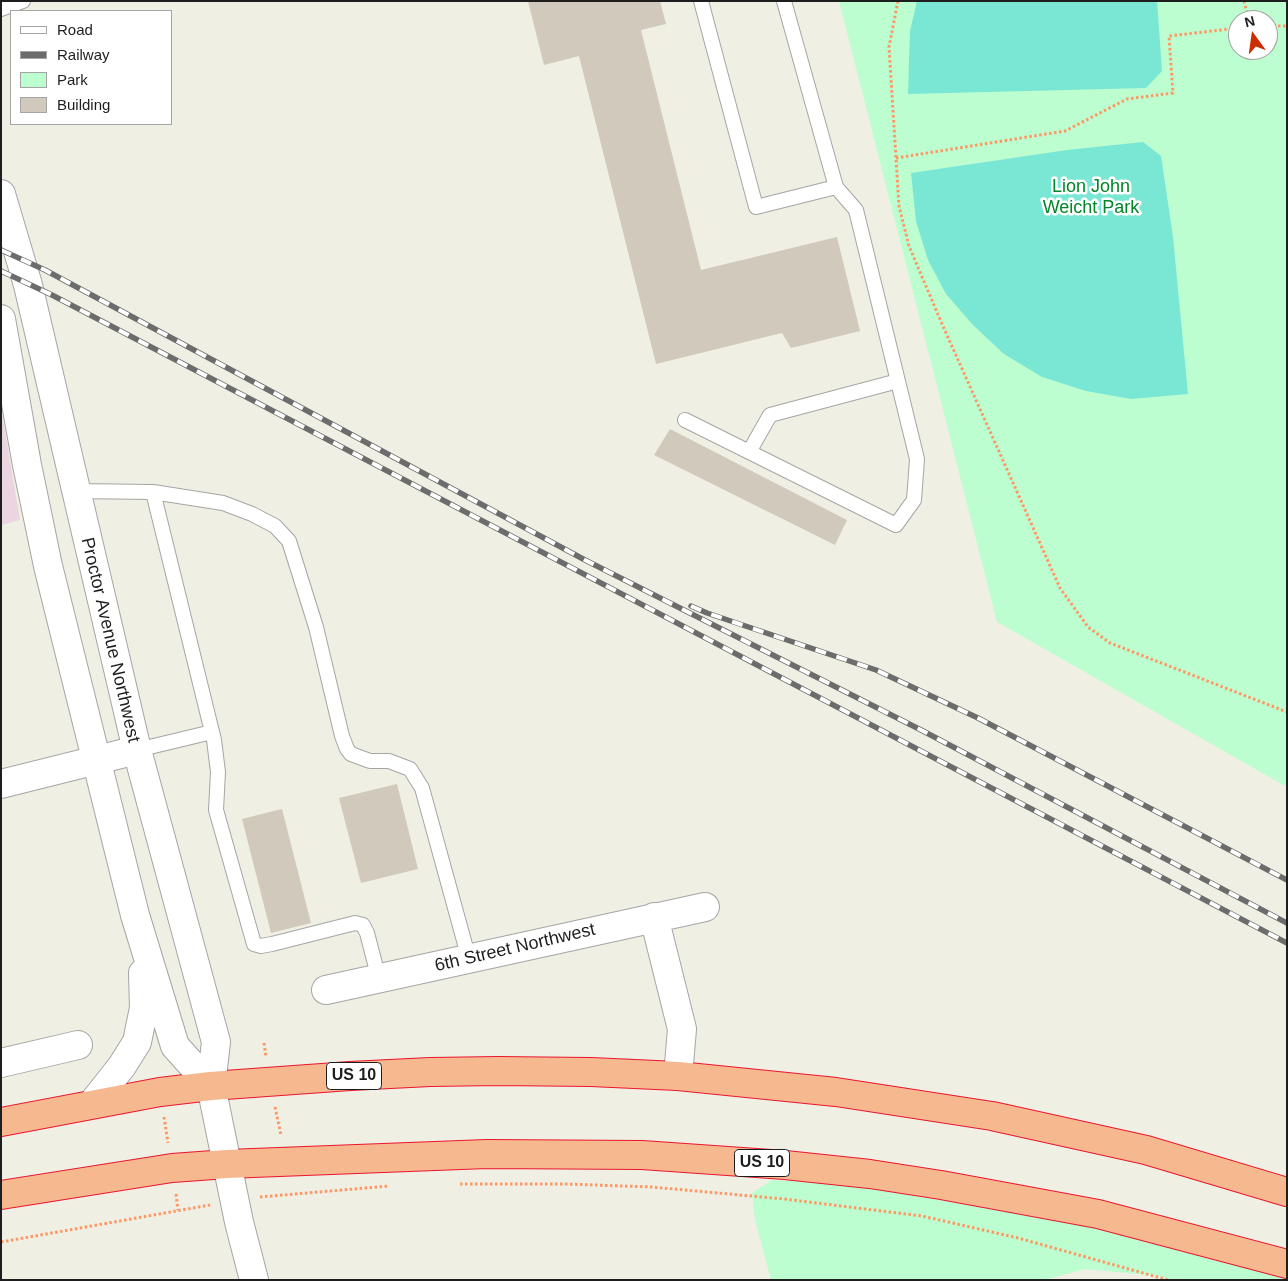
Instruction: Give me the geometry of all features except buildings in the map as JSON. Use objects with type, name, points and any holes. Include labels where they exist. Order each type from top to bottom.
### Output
[{"type":"highway","name":"US 10","points":[[1,1122],[160,1092],[211,1086],[430,1072],[591,1072],[678,1076],[836,1092],[992,1116],[1146,1150],[1287,1192]]},
{"type":"highway","name":"US 10","points":[[1,1195],[172,1168],[227,1164],[487,1154],[651,1155],[785,1165],[870,1174],[1024,1199],[1098,1214],[1287,1264]]},
{"type":"street","name":"Proctor Avenue Northwest","points":[[1,194],[28,285],[137,750],[216,1042],[211,1086],[238,1222],[254,1280]]},
{"type":"street","points":[[1,319],[26,465],[48,566],[142,939],[175,1046],[211,1086]]},
{"type":"street","points":[[1,784],[137,750]]},
{"type":"street","name":"6th Street Northwest","points":[[326,990],[705,907]]},
{"type":"street","points":[[654,917],[682,1029],[678,1076]]},
{"type":"street","points":[[92,1104],[122,1066],[137,1042],[144,1008],[142,939]]},
{"type":"street","points":[[1,1063],[78,1045]]},
{"type":"lane","points":[[1,9],[23,1]]},
{"type":"lane","points":[[701,1],[756,207],[836,187]]},
{"type":"lane","points":[[685,420],[896,525],[914,500],[917,459],[856,210],[836,187],[784,1]]},
{"type":"lane","points":[[749,452],[770,416],[898,381]]},
{"type":"lane","points":[[75,492],[153,492],[222,503],[252,514],[275,526],[289,541],[316,627],[342,736],[347,749],[351,754],[370,761],[388,761],[410,769],[422,788],[469,959]]},
{"type":"lane","points":[[153,492],[212,732],[218,765],[216,810],[254,944],[261,946],[272,944],[355,923],[363,925],[367,932],[379,979]]},
{"type":"lane","points":[[137,750],[212,732]]},
{"type":"path","points":[[898,1],[889,47],[898,206],[909,246],[1060,588],[1088,627],[1110,643],[1287,712]]},
{"type":"path","points":[[896,158],[1065,131],[1126,99],[1172,93],[1169,36],[1228,29]]},
{"type":"path","points":[[264,1043],[270,1082],[294,1194],[397,1186]]},
{"type":"path","points":[[1,1242],[178,1210],[160,1092]]},
{"type":"path","points":[[453,1184],[565,1184],[652,1187],[784,1199],[922,1216],[1018,1238],[1168,1280]]},
{"type":"shaded area","points":[[1,407],[20,520],[1,525]]},
{"type":"green space","name":"Lion John Weicht Park","points":[[839,1],[1287,1],[1287,787],[997,622]]},
{"type":"green space","points":[[917,1],[1157,1],[1162,71],[1146,88],[908,94],[910,31]]},
{"type":"green space","points":[[1143,142],[1161,156],[1173,237],[1188,394],[1131,399],[1086,391],[1042,377],[1004,354],[973,325],[946,294],[928,260],[916,221],[911,173],[1067,150]]},
{"type":"green space","points":[[772,1180],[841,1183],[1087,1226],[1213,1260],[1287,1277],[1287,1280],[1173,1280],[1159,1276],[1085,1269],[1044,1280],[771,1280],[755,1220],[752,1193]]},
{"type":"railway","points":[[1,250],[45,270],[585,560],[923,731],[1287,923]]},
{"type":"railway","points":[[1,271],[52,295],[1287,943]]},
{"type":"railway","points":[[691,606],[876,670],[978,718],[1287,880]]}]
